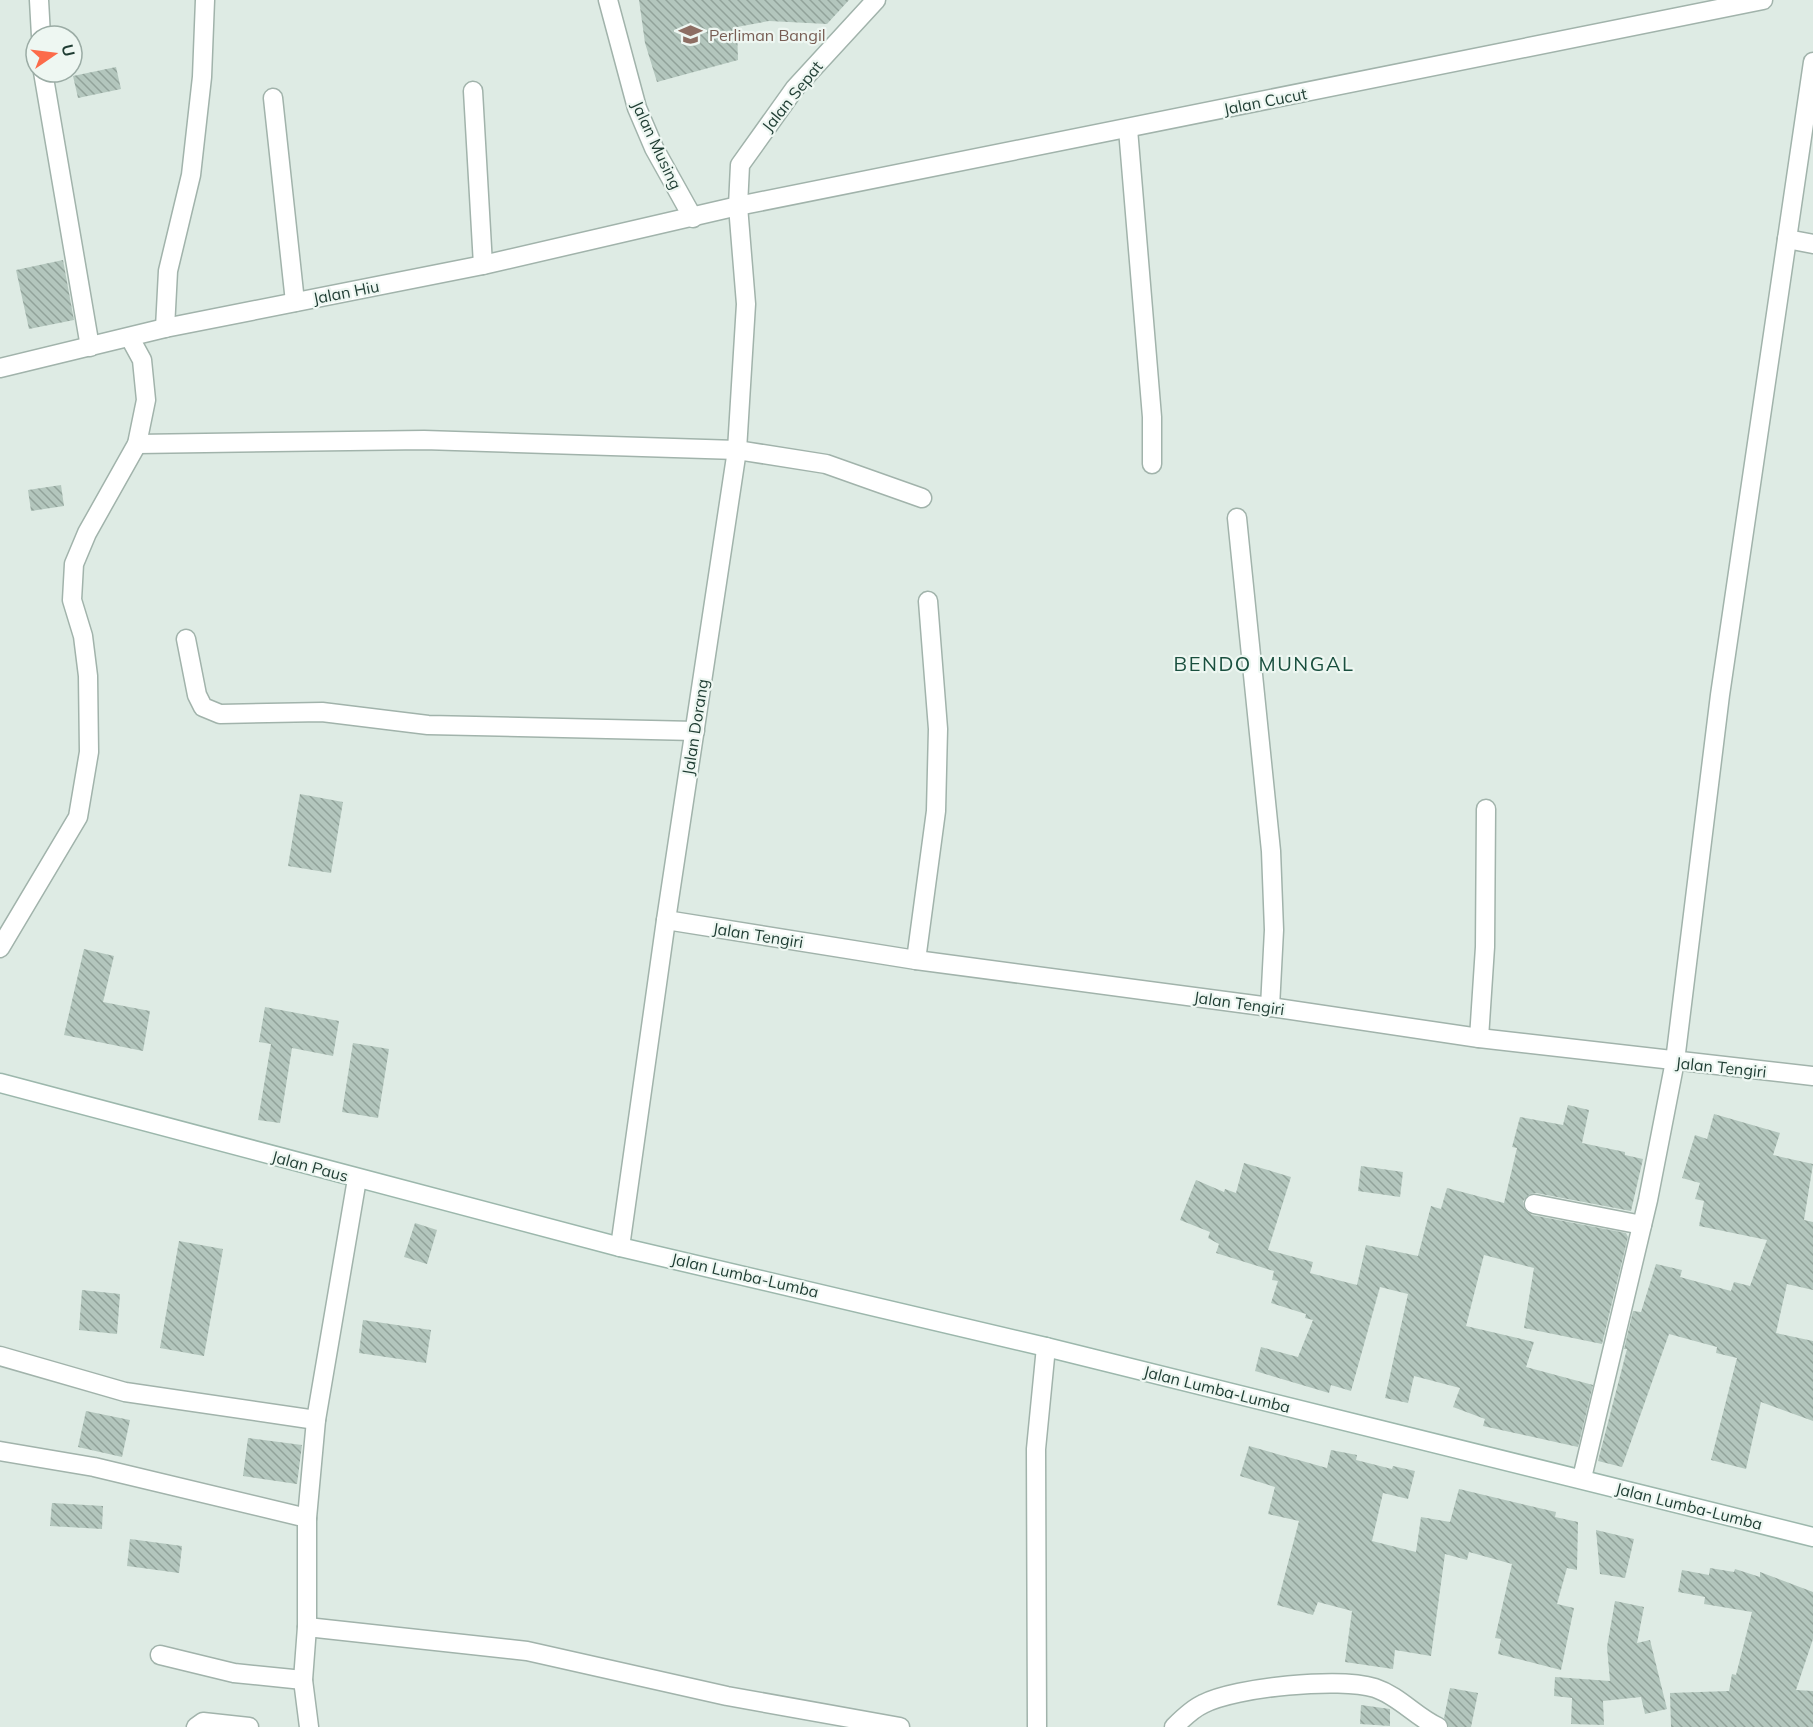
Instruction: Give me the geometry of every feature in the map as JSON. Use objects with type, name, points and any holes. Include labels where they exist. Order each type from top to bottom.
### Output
[{"type":"street","points":[[39,0],[40,24]]},
{"type":"street","points":[[165,328],[168,271],[191,175],[202,77],[205,0]]},
{"type":"street","name":"Jalan Musing","points":[[608,0],[637,108],[654,148],[693,218]]},
{"type":"street","name":"Jalan Sepat","points":[[738,206],[740,165],[795,88],[876,0]]},
{"type":"street","name":"Jalan Cucut","points":[[738,206],[1128,129],[1685,8],[1763,0]]},
{"type":"street","points":[[1582,1478],[1642,1225],[1675,1061],[1720,695],[1813,62]]},
{"type":"street","points":[[45,84],[90,347]]},
{"type":"street","points":[[473,91],[483,265]]},
{"type":"street","points":[[273,98],[295,302]]},
{"type":"street","points":[[1128,129],[1152,417],[1152,464]]},
{"type":"street","name":"Jalan Hiu","points":[[0,368],[165,328],[483,265],[738,206]]},
{"type":"street","name":"Jalan Dorang","points":[[620,1247],[666,920],[738,450],[746,304],[738,206]]},
{"type":"street","points":[[1787,239],[1813,244]]},
{"type":"street","points":[[0,948],[78,817],[89,752],[88,676],[83,636],[72,600],[74,564],[87,533],[137,444],[146,400],[142,360],[130,338]]},
{"type":"street","points":[[137,444],[424,440],[738,450],[826,465],[922,498]]},
{"type":"street","points":[[1237,518],[1271,851],[1274,930],[1270,1007]]},
{"type":"street","points":[[916,960],[936,811],[938,729],[928,601]]},
{"type":"street","points":[[186,639],[197,695],[203,708],[220,714],[322,712],[428,725],[695,731]]},
{"type":"street","points":[[1479,1038],[1485,947],[1486,809]]},
{"type":"street","name":"Jalan Tengiri","points":[[666,920],[916,960],[1270,1007],[1479,1038],[1813,1077]]},
{"type":"street","name":"Jalan Paus","points":[[0,1083],[620,1247]]},
{"type":"street","points":[[306,1726],[303,1680],[307,1627],[307,1518],[316,1420],[357,1179]]},
{"type":"street","points":[[1534,1204],[1642,1225]]},
{"type":"street","name":"Jalan Lumba-Lumba","points":[[620,1247],[1046,1347],[1813,1537]]},
{"type":"street","points":[[1037,1727],[1036,1449],[1046,1347]]},
{"type":"street","points":[[0,1356],[125,1392],[316,1420]]},
{"type":"street","points":[[0,1450],[94,1467],[307,1518]]},
{"type":"street","points":[[307,1627],[527,1651],[727,1696],[900,1727]]},
{"type":"street","points":[[160,1655],[234,1673],[303,1680]]},
{"type":"street","points":[[1173,1727],[1201,1705],[1222,1697],[1303,1683],[1343,1683],[1376,1688],[1438,1727]]},
{"type":"street","points":[[196,1727],[203,1722],[249,1727]]},
{"type":"building","name":"Perliman Bangil","points":[[639,0],[849,0],[827,24],[769,21],[737,27],[738,60],[657,82],[645,43]]},
{"type":"building","points":[[116,67],[121,89],[78,98],[75,84],[84,84],[84,74]]},
{"type":"building","points":[[63,260],[74,320],[29,329],[16,270]]},
{"type":"building","points":[[61,485],[64,506],[31,511],[28,490]]},
{"type":"building","points":[[300,794],[343,802],[331,873],[288,866]]},
{"type":"building","points":[[84,949],[114,956],[103,1002],[150,1011],[143,1051],[64,1035]]},
{"type":"building","points":[[265,1007],[339,1021],[333,1056],[292,1048],[280,1123],[258,1120],[271,1044],[259,1042]]},
{"type":"building","points":[[353,1043],[389,1049],[378,1118],[342,1112]]},
{"type":"building","points":[[1568,1105],[1589,1110],[1582,1143],[1625,1152],[1625,1155],[1643,1159],[1631,1211],[1536,1193],[1530,1194],[1523,1201],[1524,1208],[1532,1215],[1626,1233],[1628,1237],[1602,1344],[1524,1328],[1534,1268],[1484,1255],[1466,1326],[1534,1342],[1526,1367],[1593,1385],[1578,1447],[1483,1426],[1485,1419],[1453,1407],[1460,1388],[1414,1376],[1408,1403],[1385,1398],[1408,1294],[1380,1287],[1351,1391],[1331,1385],[1329,1393],[1255,1371],[1261,1347],[1298,1357],[1313,1320],[1305,1318],[1306,1314],[1271,1303],[1278,1281],[1272,1280],[1274,1271],[1216,1253],[1219,1244],[1208,1238],[1210,1232],[1180,1220],[1196,1180],[1224,1192],[1225,1189],[1236,1193],[1244,1163],[1291,1177],[1268,1250],[1313,1262],[1310,1273],[1357,1285],[1366,1245],[1418,1256],[1431,1206],[1441,1209],[1447,1188],[1504,1203],[1517,1148],[1512,1147],[1520,1117],[1563,1125]]},
{"type":"building","points":[[1714,1114],[1780,1133],[1773,1155],[1813,1164],[1804,1220],[1813,1222],[1813,1290],[1787,1284],[1776,1333],[1813,1341],[1813,1421],[1761,1402],[1746,1469],[1711,1460],[1737,1358],[1716,1353],[1717,1347],[1669,1334],[1622,1467],[1598,1461],[1627,1349],[1624,1349],[1633,1311],[1641,1312],[1656,1264],[1682,1270],[1680,1277],[1731,1291],[1734,1282],[1750,1286],[1767,1240],[1699,1226],[1704,1201],[1695,1199],[1700,1183],[1682,1178],[1695,1135],[1707,1139]]},
{"type":"building","points":[[1361,1166],[1403,1172],[1400,1197],[1358,1191]]},
{"type":"building","points":[[415,1223],[437,1230],[427,1264],[404,1257]]},
{"type":"building","points":[[179,1241],[223,1249],[204,1356],[160,1348]]},
{"type":"building","points":[[82,1290],[120,1294],[117,1334],[79,1330]]},
{"type":"building","points":[[363,1320],[431,1330],[426,1363],[359,1353]]},
{"type":"building","points":[[86,1411],[130,1420],[122,1457],[78,1447]]},
{"type":"building","points":[[248,1438],[302,1445],[297,1484],[243,1476]]},
{"type":"building","points":[[1249,1446],[1327,1468],[1331,1450],[1357,1455],[1356,1460],[1392,1469],[1393,1466],[1415,1471],[1408,1499],[1383,1493],[1372,1541],[1416,1552],[1421,1517],[1450,1522],[1459,1489],[1556,1512],[1555,1517],[1578,1522],[1577,1570],[1567,1568],[1557,1604],[1574,1608],[1561,1670],[1498,1654],[1501,1639],[1495,1638],[1512,1564],[1469,1552],[1467,1560],[1445,1554],[1431,1656],[1395,1650],[1393,1669],[1345,1662],[1352,1611],[1318,1602],[1313,1615],[1277,1605],[1299,1521],[1268,1514],[1275,1487],[1240,1476]]},
{"type":"building","points":[[52,1503],[103,1506],[102,1529],[50,1526]]},
{"type":"building","points":[[1596,1530],[1634,1539],[1625,1578],[1600,1574]]},
{"type":"building","points":[[130,1539],[182,1546],[179,1573],[127,1566]]},
{"type":"building","points":[[1710,1568],[1734,1572],[1735,1569],[1760,1577],[1760,1572],[1813,1592],[1813,1639],[1796,1690],[1813,1691],[1813,1727],[1671,1727],[1670,1693],[1729,1691],[1732,1674],[1736,1675],[1752,1612],[1704,1604],[1705,1597],[1678,1592],[1682,1570],[1709,1575]]},
{"type":"building","points":[[1615,1601],[1644,1607],[1637,1643],[1650,1640],[1667,1709],[1645,1714],[1641,1697],[1603,1701],[1604,1725],[1571,1724],[1572,1698],[1554,1696],[1555,1677],[1610,1681],[1607,1647]]},
{"type":"building","points":[[1450,1688],[1478,1693],[1471,1727],[1449,1727],[1444,1718]]},
{"type":"building","points":[[1361,1705],[1390,1709],[1390,1726],[1360,1724]]},
{"type":"place","name":"Perliman Bangil","points":[[691,35]]},
{"type":"district","name":"BENDO MUNGAL","points":[[1264,664]]}]
